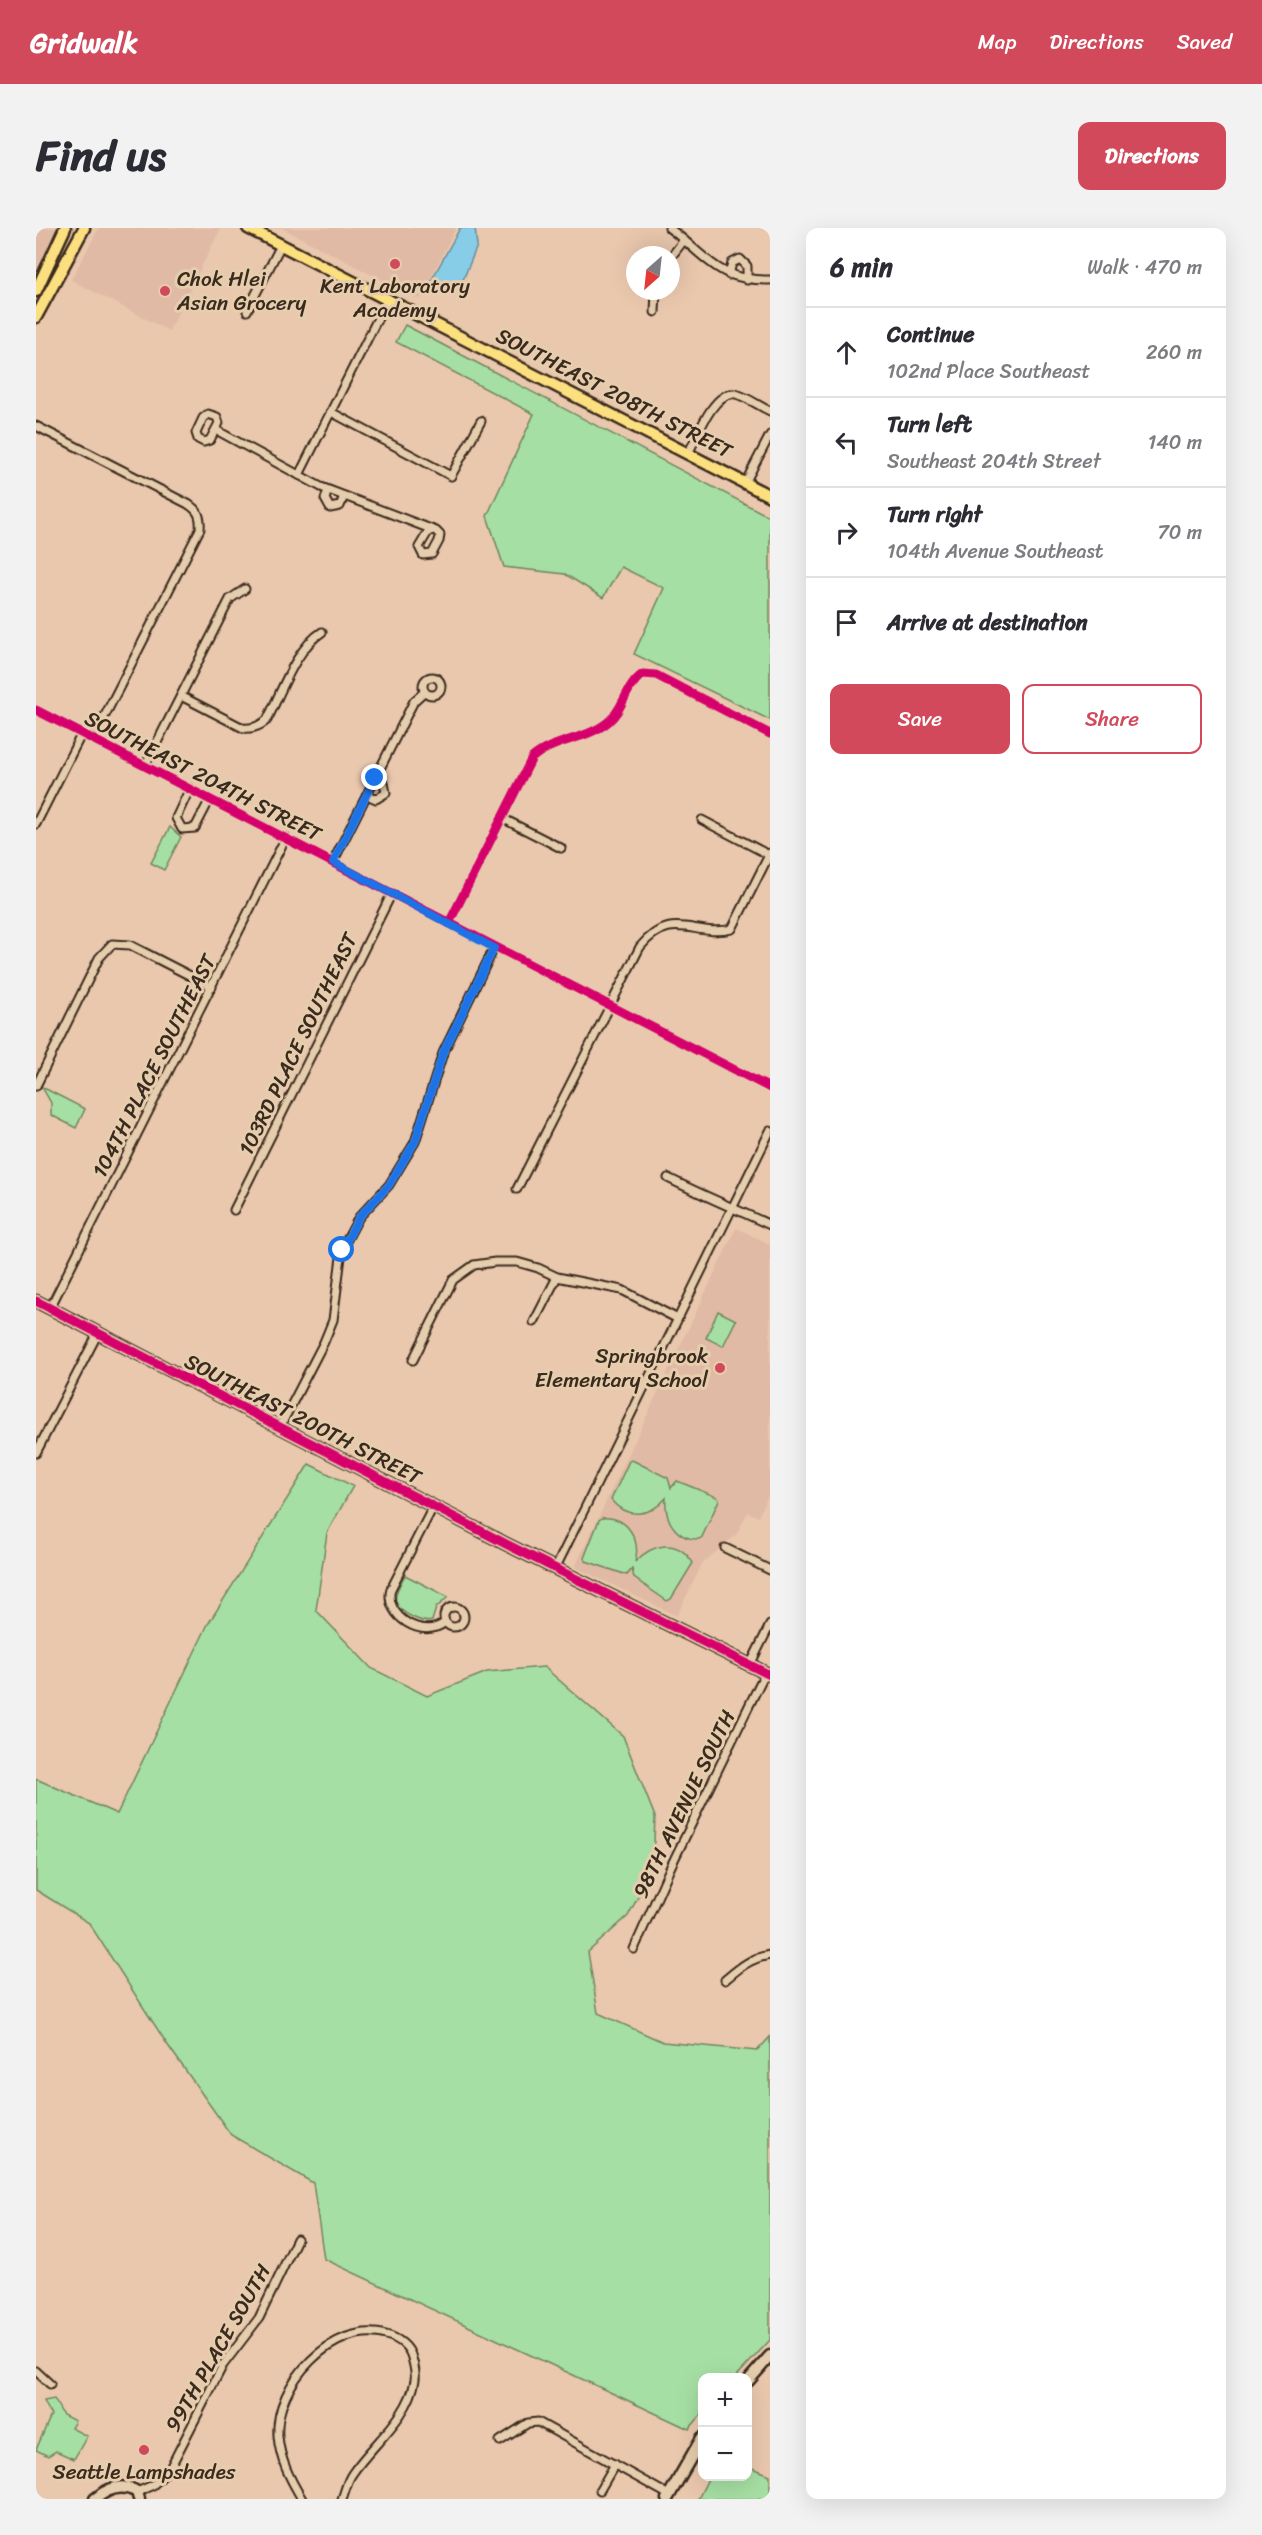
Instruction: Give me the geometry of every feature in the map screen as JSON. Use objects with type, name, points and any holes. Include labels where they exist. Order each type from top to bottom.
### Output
[{"type":"main road","points":[[36,291],[65,228]]},
{"type":"main road","points":[[36,317],[84,228]]},
{"type":"main road","name":"SOUTHEAST 208TH STREET","points":[[248,228],[770,496]]},
{"type":"street","points":[[669,228],[715,268],[747,280],[770,280]]},
{"type":"street","points":[[679,246],[684,240]]},
{"type":"street","points":[[247,311],[281,245]]},
{"type":"street","points":[[729,275],[732,263],[740,260],[747,266],[747,280]]},
{"type":"street","points":[[299,475],[388,298]]},
{"type":"street","points":[[655,312],[656,300]]},
{"type":"street","points":[[688,454],[715,403],[725,394],[737,394],[770,411]]},
{"type":"street","points":[[331,412],[451,476],[481,421]]},
{"type":"street","points":[[36,426],[182,500],[196,510],[200,518],[200,529],[93,739]]},
{"type":"street","points":[[216,430],[328,490],[433,530]]},
{"type":"street","points":[[745,483],[770,435]]},
{"type":"street","points":[[328,490],[325,500],[330,508],[340,506],[344,496]]},
{"type":"street","points":[[145,766],[230,599],[245,589]]},
{"type":"street","points":[[181,696],[243,728],[255,727],[267,720],[303,648],[322,633]]},
{"type":"street","points":[[449,923],[532,758],[548,747],[600,727],[610,720],[630,685],[643,674],[656,675],[770,734]]},
{"type":"street","points":[[333,862],[414,701],[424,692]]},
{"type":"street","name":"SOUTHEAST 204TH STREET","points":[[36,710],[392,892],[608,1007],[770,1088]]},
{"type":"street","points":[[36,824],[82,733]]},
{"type":"street","points":[[367,795],[376,799],[386,793],[384,783],[375,778]]},
{"type":"street","points":[[190,788],[176,818],[182,829],[195,828],[210,799]]},
{"type":"street","points":[[502,818],[561,848]]},
{"type":"street","points":[[516,1189],[608,1007],[640,946],[649,935],[664,927],[675,925],[720,932],[732,929],[769,854],[702,820]]},
{"type":"street","name":"104TH PLACE SOUTHEAST","points":[[50,1308],[286,837]]},
{"type":"street","name":"103RD PLACE SOUTHEAST","points":[[234,1210],[392,892]]},
{"type":"street","points":[[36,1086],[99,958],[112,944],[130,945],[212,987]]},
{"type":"street","points":[[280,1427],[333,1320],[342,1250],[359,1217],[389,1185],[415,1142],[443,1053],[494,948]]},
{"type":"street","points":[[555,1569],[676,1318],[770,1131]]},
{"type":"street","points":[[669,1178],[770,1226]]},
{"type":"street","points":[[413,1360],[453,1280],[474,1266],[495,1262],[517,1262],[557,1277],[622,1290],[676,1318]]},
{"type":"street","points":[[534,1322],[557,1277]]},
{"type":"street","name":"SOUTHEAST 200TH STREET","points":[[36,1301],[433,1507],[768,1674]]},
{"type":"street","points":[[36,1454],[98,1333]]},
{"type":"street","points":[[433,1507],[391,1589],[389,1599],[392,1610],[397,1615],[420,1629],[434,1629],[445,1622]]},
{"type":"street","points":[[725,1548],[770,1570]]},
{"type":"street","points":[[750,1665],[770,1625]]},
{"type":"street","name":"98TH AVENUE SOUTH","points":[[634,1949],[671,1866],[768,1674]]},
{"type":"street","points":[[725,1980],[745,1963],[770,1955]]},
{"type":"street","name":"99TH PLACE SOUTH","points":[[138,2496],[169,2470],[223,2365],[259,2318],[297,2239]]},
{"type":"street","points":[[302,2499],[289,2478],[282,2458],[278,2435],[279,2412],[289,2389],[300,2371],[317,2355],[346,2338],[377,2332],[394,2337],[411,2354],[416,2377],[414,2388],[393,2426],[351,2475],[342,2499]]},
{"type":"street","points":[[752,2376],[770,2356]]},
{"type":"street","points":[[36,2371],[50,2384]]},
{"type":"street","points":[[500,2441],[528,2423],[538,2422],[615,2464],[668,2497],[698,2445]]},
{"type":"street","points":[[600,2490],[615,2464]]},
{"type":"street","points":[[95,2499],[112,2488],[130,2488],[138,2496]]},
{"type":"shaded area","points":[[36,228],[58,228],[38,268],[52,276],[36,307]]},
{"type":"shaded area","points":[[99,228],[216,228],[220,230],[169,331],[71,280]]},
{"type":"shaded area","name":"Kent Laboratory Academy","points":[[282,228],[456,228],[420,300]]},
{"type":"shaded area","name":"Springbrook Elementary School","points":[[736,1228],[770,1244],[770,1492],[758,1517],[748,1512],[737,1534],[702,1564],[677,1616],[575,1567]]},
{"type":"green space","points":[[405,325],[770,517],[770,720],[634,654],[664,588],[621,567],[603,598],[565,574],[504,567],[487,516],[534,414],[396,342]]},
{"type":"green space","points":[[170,827],[181,837],[164,870],[151,863]]},
{"type":"green space","points":[[42,1087],[85,1109],[76,1128],[51,1115],[51,1103]]},
{"type":"green space","points":[[718,1311],[736,1320],[723,1346],[706,1338]]},
{"type":"green space","points":[[632,1460],[668,1478],[671,1488],[677,1481],[717,1497],[719,1500],[702,1537],[691,1538],[677,1532],[669,1520],[666,1498],[653,1509],[639,1513],[624,1511],[611,1500],[629,1461]]},
{"type":"green space","points":[[309,1464],[353,1486],[327,1533],[316,1610],[371,1668],[427,1696],[487,1672],[544,1667],[623,1736],[655,1817],[653,1868],[628,1916],[588,1952],[598,2013],[663,2042],[757,2051],[770,2037],[770,2340],[740,2373],[698,2373],[698,2419],[689,2429],[324,2259],[313,2183],[231,2135],[167,2044],[89,1923],[36,1890],[36,1779],[117,1814],[208,1624]]},
{"type":"green space","points":[[602,1518],[619,1521],[630,1531],[636,1546],[635,1562],[649,1551],[664,1546],[680,1549],[687,1555],[693,1563],[671,1599],[667,1601],[634,1578],[632,1569],[627,1575],[586,1561],[584,1558],[599,1520]]},
{"type":"green space","points":[[405,1575],[448,1597],[436,1608],[432,1621],[412,1617],[398,1606],[396,1595]]},
{"type":"green space","points":[[54,2399],[63,2415],[75,2421],[71,2428],[87,2436],[74,2459],[56,2451],[48,2456],[36,2450],[51,2415],[44,2401]]},
{"type":"green space","points":[[752,2468],[770,2475],[770,2499],[698,2499],[707,2481],[752,2481]]},
{"type":"water","points":[[460,228],[475,228],[477,246],[458,292],[431,281]]},
{"type":"cycle path","points":[[449,923],[532,758],[550,747],[590,733],[608,722],[618,711],[632,685],[643,674],[656,675],[770,734]]},
{"type":"cycle path","points":[[36,710],[770,1088]]},
{"type":"cycle path","points":[[36,1301],[508,1545],[770,1675]]},
{"type":"place","name":"Kent Laboratory Academy","points":[[395,264]]},
{"type":"place","name":"Chok Hlei Asian Grocery","points":[[165,291]]},
{"type":"place","name":"Springbrook Elementary School","points":[[720,1368]]},
{"type":"place","name":"Seattle Lampshades","points":[[144,2450]]},
{"type":"route","points":[[342,1250],[359,1217],[389,1185],[415,1142],[443,1053],[494,948],[333,862],[375,778]]}]
